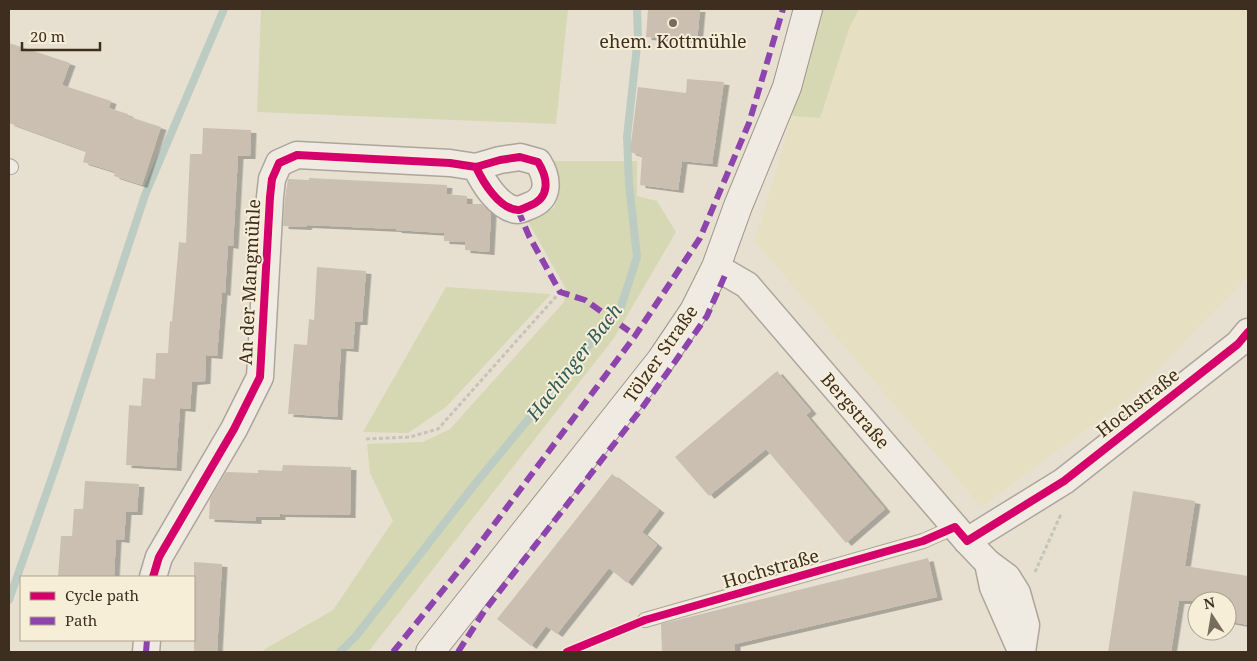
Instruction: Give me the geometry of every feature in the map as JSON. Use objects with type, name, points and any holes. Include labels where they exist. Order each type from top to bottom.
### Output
[{"type":"main road","name":"Tölzer Straße","points":[[430,652],[661,360],[694,312],[716,267],[738,206],[787,87],[808,9]]},
{"type":"street","name":"An der Mangmühle","points":[[153,576],[159,557],[234,429],[260,377],[270,197],[272,179],[279,163],[297,155],[450,163],[476,167]]},
{"type":"street","name":"Bergstraße","points":[[716,267],[747,285],[961,534],[988,563],[1007,578],[1017,593],[1026,624],[1022,652]]},
{"type":"street","name":"Hochstraße","points":[[961,534],[1064,481],[1238,344],[1248,332]]},
{"type":"lane","name":"Hochstraße","points":[[645,620],[923,541],[961,534]]},
{"type":"path","points":[[366,439],[410,437],[438,429],[560,292]]},
{"type":"path","points":[[597,641],[645,620]]},
{"type":"shaded area","points":[[859,9],[1248,9],[1248,276],[1134,394],[981,507],[755,241],[792,116],[820,118],[849,29]]},
{"type":"green space","points":[[261,9],[568,9],[556,124],[257,112]]},
{"type":"green space","points":[[820,9],[859,9],[849,29],[820,118],[792,116]]},
{"type":"green space","points":[[553,161],[637,161],[637,196],[657,201],[676,232],[614,338],[368,652],[262,652],[333,610],[393,521],[370,473],[367,444],[423,442],[450,429],[564,302],[566,289],[527,220],[554,208],[559,195]]},
{"type":"green space","points":[[446,287],[551,294],[446,407],[408,433],[363,432]]},
{"type":"building","name":"ehem. Kottmühle","points":[[648,9],[700,9],[697,41],[646,37]]},
{"type":"building","points":[[9,43],[70,63],[62,85],[111,101],[109,108],[161,127],[142,185],[114,176],[115,172],[83,162],[86,151],[9,123]]},
{"type":"building","points":[[687,79],[724,82],[712,164],[682,161],[678,190],[640,185],[642,156],[630,152],[638,87],[686,93]]},
{"type":"building","points":[[203,128],[251,130],[250,156],[238,156],[233,246],[228,245],[225,293],[222,292],[217,356],[206,355],[205,381],[192,382],[190,409],[180,408],[176,468],[126,465],[129,405],[141,406],[143,378],[155,379],[156,353],[168,353],[179,242],[186,243],[190,154],[202,154]]},
{"type":"building","points":[[309,178],[447,185],[446,194],[467,196],[467,204],[482,204],[491,213],[489,252],[465,250],[465,242],[444,241],[444,233],[307,225],[306,227],[283,226],[288,179],[309,180]]},
{"type":"building","points":[[317,267],[366,271],[362,322],[355,322],[353,349],[341,348],[337,417],[288,414],[294,344],[307,345],[309,319],[314,320]]},
{"type":"building","points":[[777,371],[811,411],[806,415],[885,509],[846,543],[766,449],[709,496],[675,457]]},
{"type":"building","points":[[283,465],[351,467],[350,515],[280,514],[280,517],[256,517],[256,521],[209,519],[210,499],[226,472],[258,473],[258,470],[282,471]]},
{"type":"building","points":[[612,474],[659,510],[642,532],[657,545],[627,583],[609,568],[557,634],[546,626],[531,646],[497,619]]},
{"type":"building","points":[[85,481],[139,484],[137,512],[126,512],[124,540],[116,539],[114,576],[58,576],[61,536],[72,536],[74,509],[83,509]]},
{"type":"building","points":[[1133,491],[1195,501],[1185,566],[1248,576],[1248,625],[1237,623],[1237,591],[1187,591],[1187,601],[1179,601],[1171,652],[1108,652]]},
{"type":"building","points":[[928,558],[937,597],[735,644],[735,652],[662,652],[661,624]]},
{"type":"building","points":[[194,562],[222,564],[217,652],[194,652]]},
{"type":"waterway","points":[[9,600],[58,460],[145,195],[224,9]]},
{"type":"waterway","name":"Hachinger Bach","points":[[340,652],[356,636],[471,489],[620,310],[637,257],[629,183],[627,137],[638,37],[637,9]]},
{"type":"marked path","points":[[393,652],[469,558],[635,336],[700,238],[749,123],[783,9]]},
{"type":"marked path","points":[[518,210],[529,236],[560,292],[585,300],[629,331]]},
{"type":"marked path","points":[[458,652],[485,610],[642,408],[672,366],[707,316],[726,273]]},
{"type":"marked path","points":[[146,652],[147,641]]},
{"type":"cycle path","points":[[153,576],[159,557],[234,429],[260,377],[270,197],[272,179],[279,163],[297,155],[450,163],[476,167]]},
{"type":"cycle path","points":[[520,157],[538,162],[544,174],[546,187],[541,198],[536,202],[519,210],[511,208],[504,205],[492,194],[476,167],[500,160],[520,157]]},
{"type":"cycle path","points":[[567,652],[645,620],[923,541],[955,527],[967,541],[1064,481],[1238,344],[1248,332]]},
{"type":"place","name":"ehem. Kottmühle","points":[[673,23]]}]
